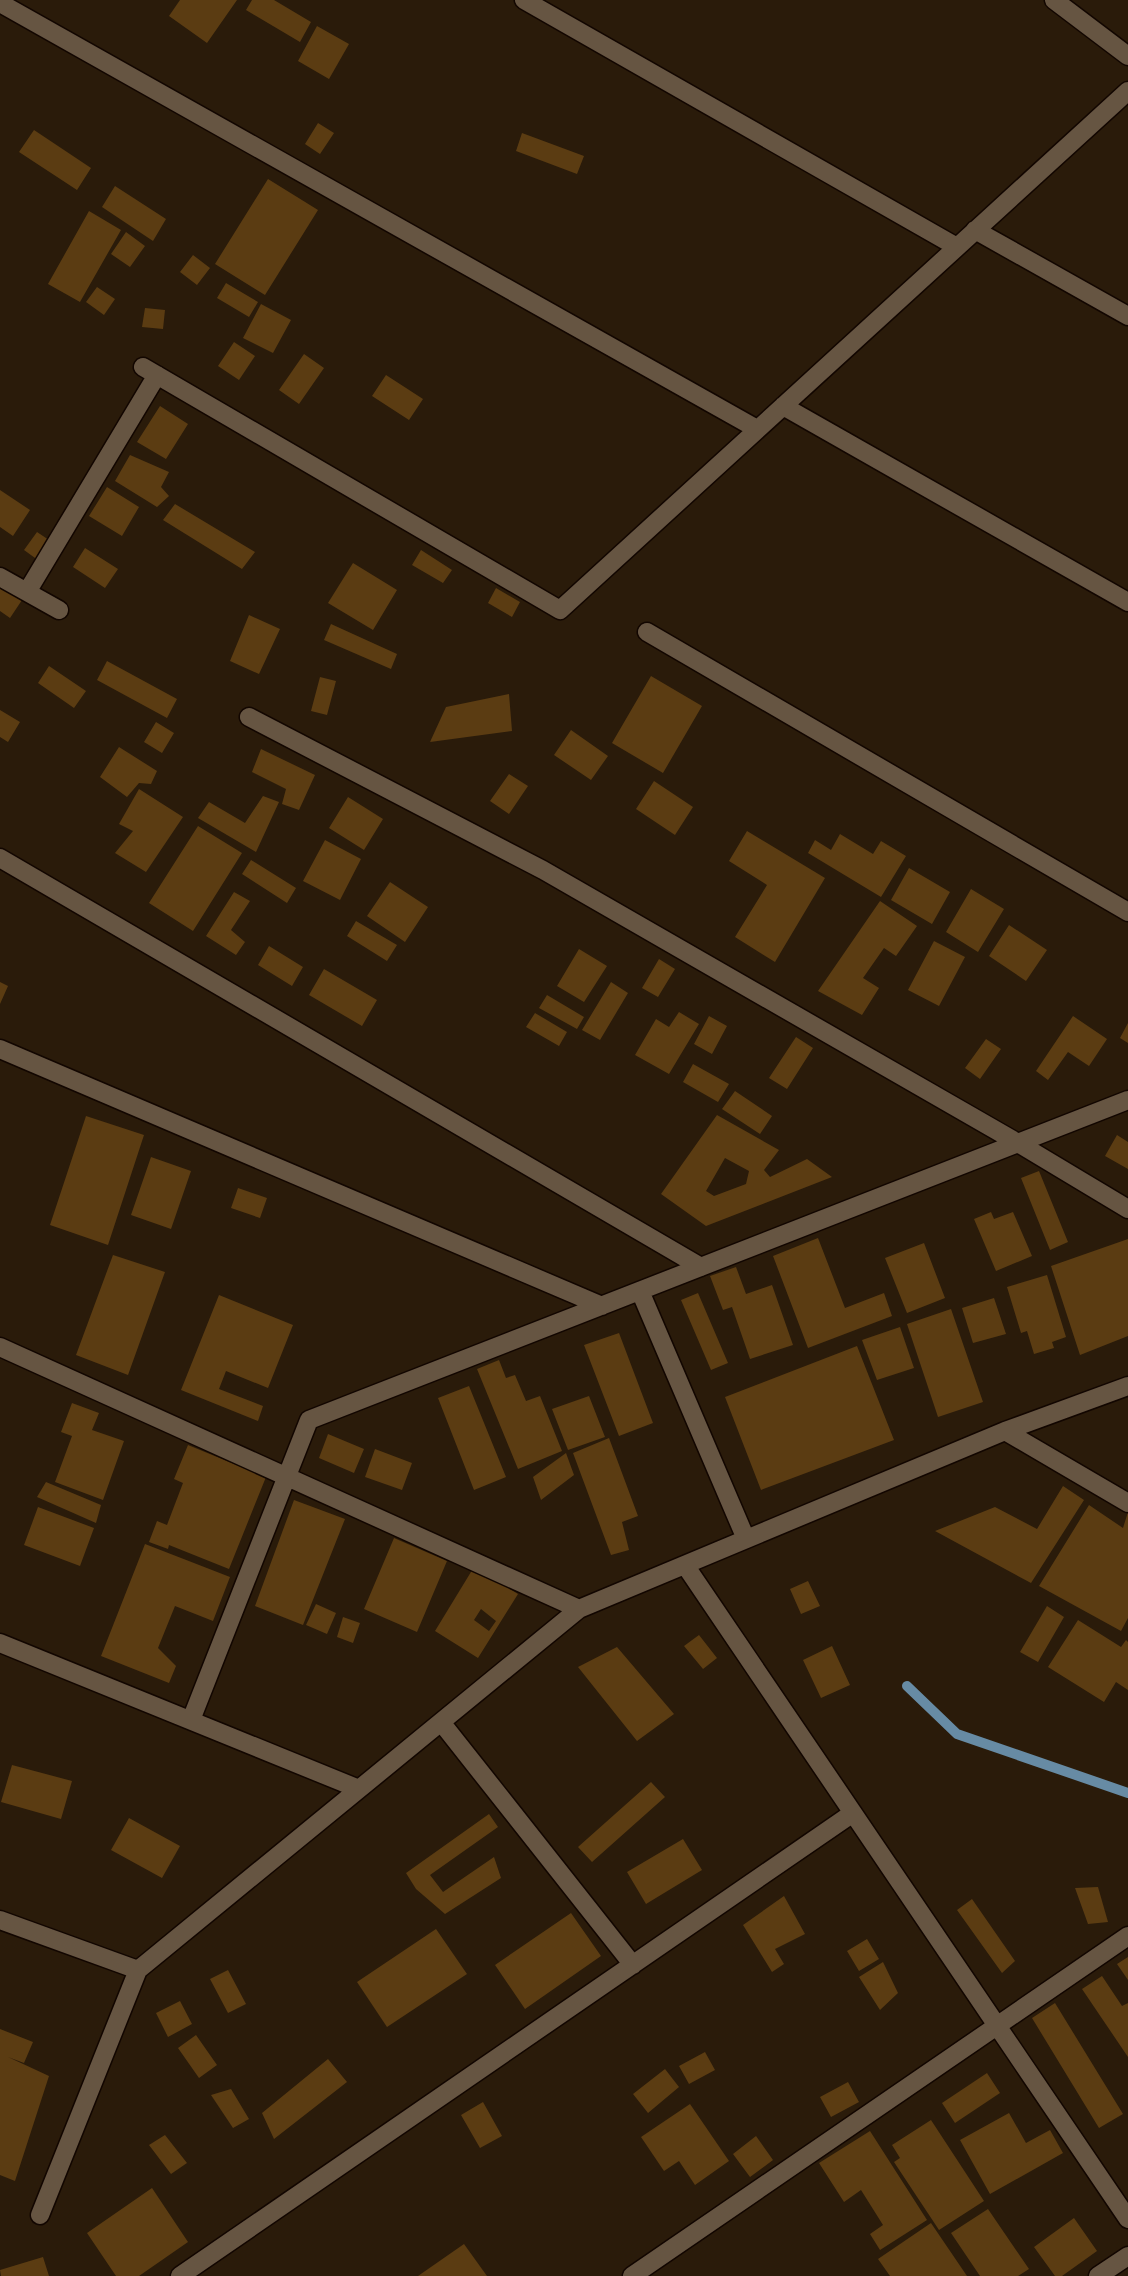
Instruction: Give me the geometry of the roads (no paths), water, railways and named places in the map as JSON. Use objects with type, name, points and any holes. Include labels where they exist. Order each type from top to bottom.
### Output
[{"type":"street","points":[[524,0],[957,247]]},
{"type":"street","points":[[1054,0],[1128,56]]},
{"type":"street","points":[[0,3],[757,429]]},
{"type":"street","points":[[27,592],[150,371],[560,610],[1128,91]]},
{"type":"street","points":[[975,230],[1128,316]]},
{"type":"street","points":[[783,406],[1128,602]]},
{"type":"street","points":[[0,577],[59,610]]},
{"type":"street","points":[[647,632],[1128,912]]},
{"type":"street","points":[[249,717],[543,870],[1018,1143],[1128,1209]]},
{"type":"street","points":[[0,858],[701,1267]]},
{"type":"street","points":[[0,1049],[602,1306]]},
{"type":"street","points":[[191,1720],[309,1420],[1128,1100]]},
{"type":"street","points":[[640,1291],[746,1539]]},
{"type":"street","points":[[0,1347],[579,1609]]},
{"type":"street","points":[[40,2215],[138,1970],[579,1609],[1005,1431],[1128,1386]]},
{"type":"street","points":[[1005,1431],[1128,1503]]},
{"type":"street","points":[[685,1565],[1128,2219]]},
{"type":"street","points":[[0,1643],[359,1789]]},
{"type":"street","points":[[441,1722],[633,1965]]},
{"type":"street","points":[[180,2276],[853,1813]]},
{"type":"street","points":[[0,1920],[138,1970]]},
{"type":"street","points":[[632,2276],[1128,1936]]},
{"type":"street","points":[[1098,2276],[1128,2256]]},
{"type":"waterway","points":[[907,1686],[957,1734],[1128,1793]]}]
